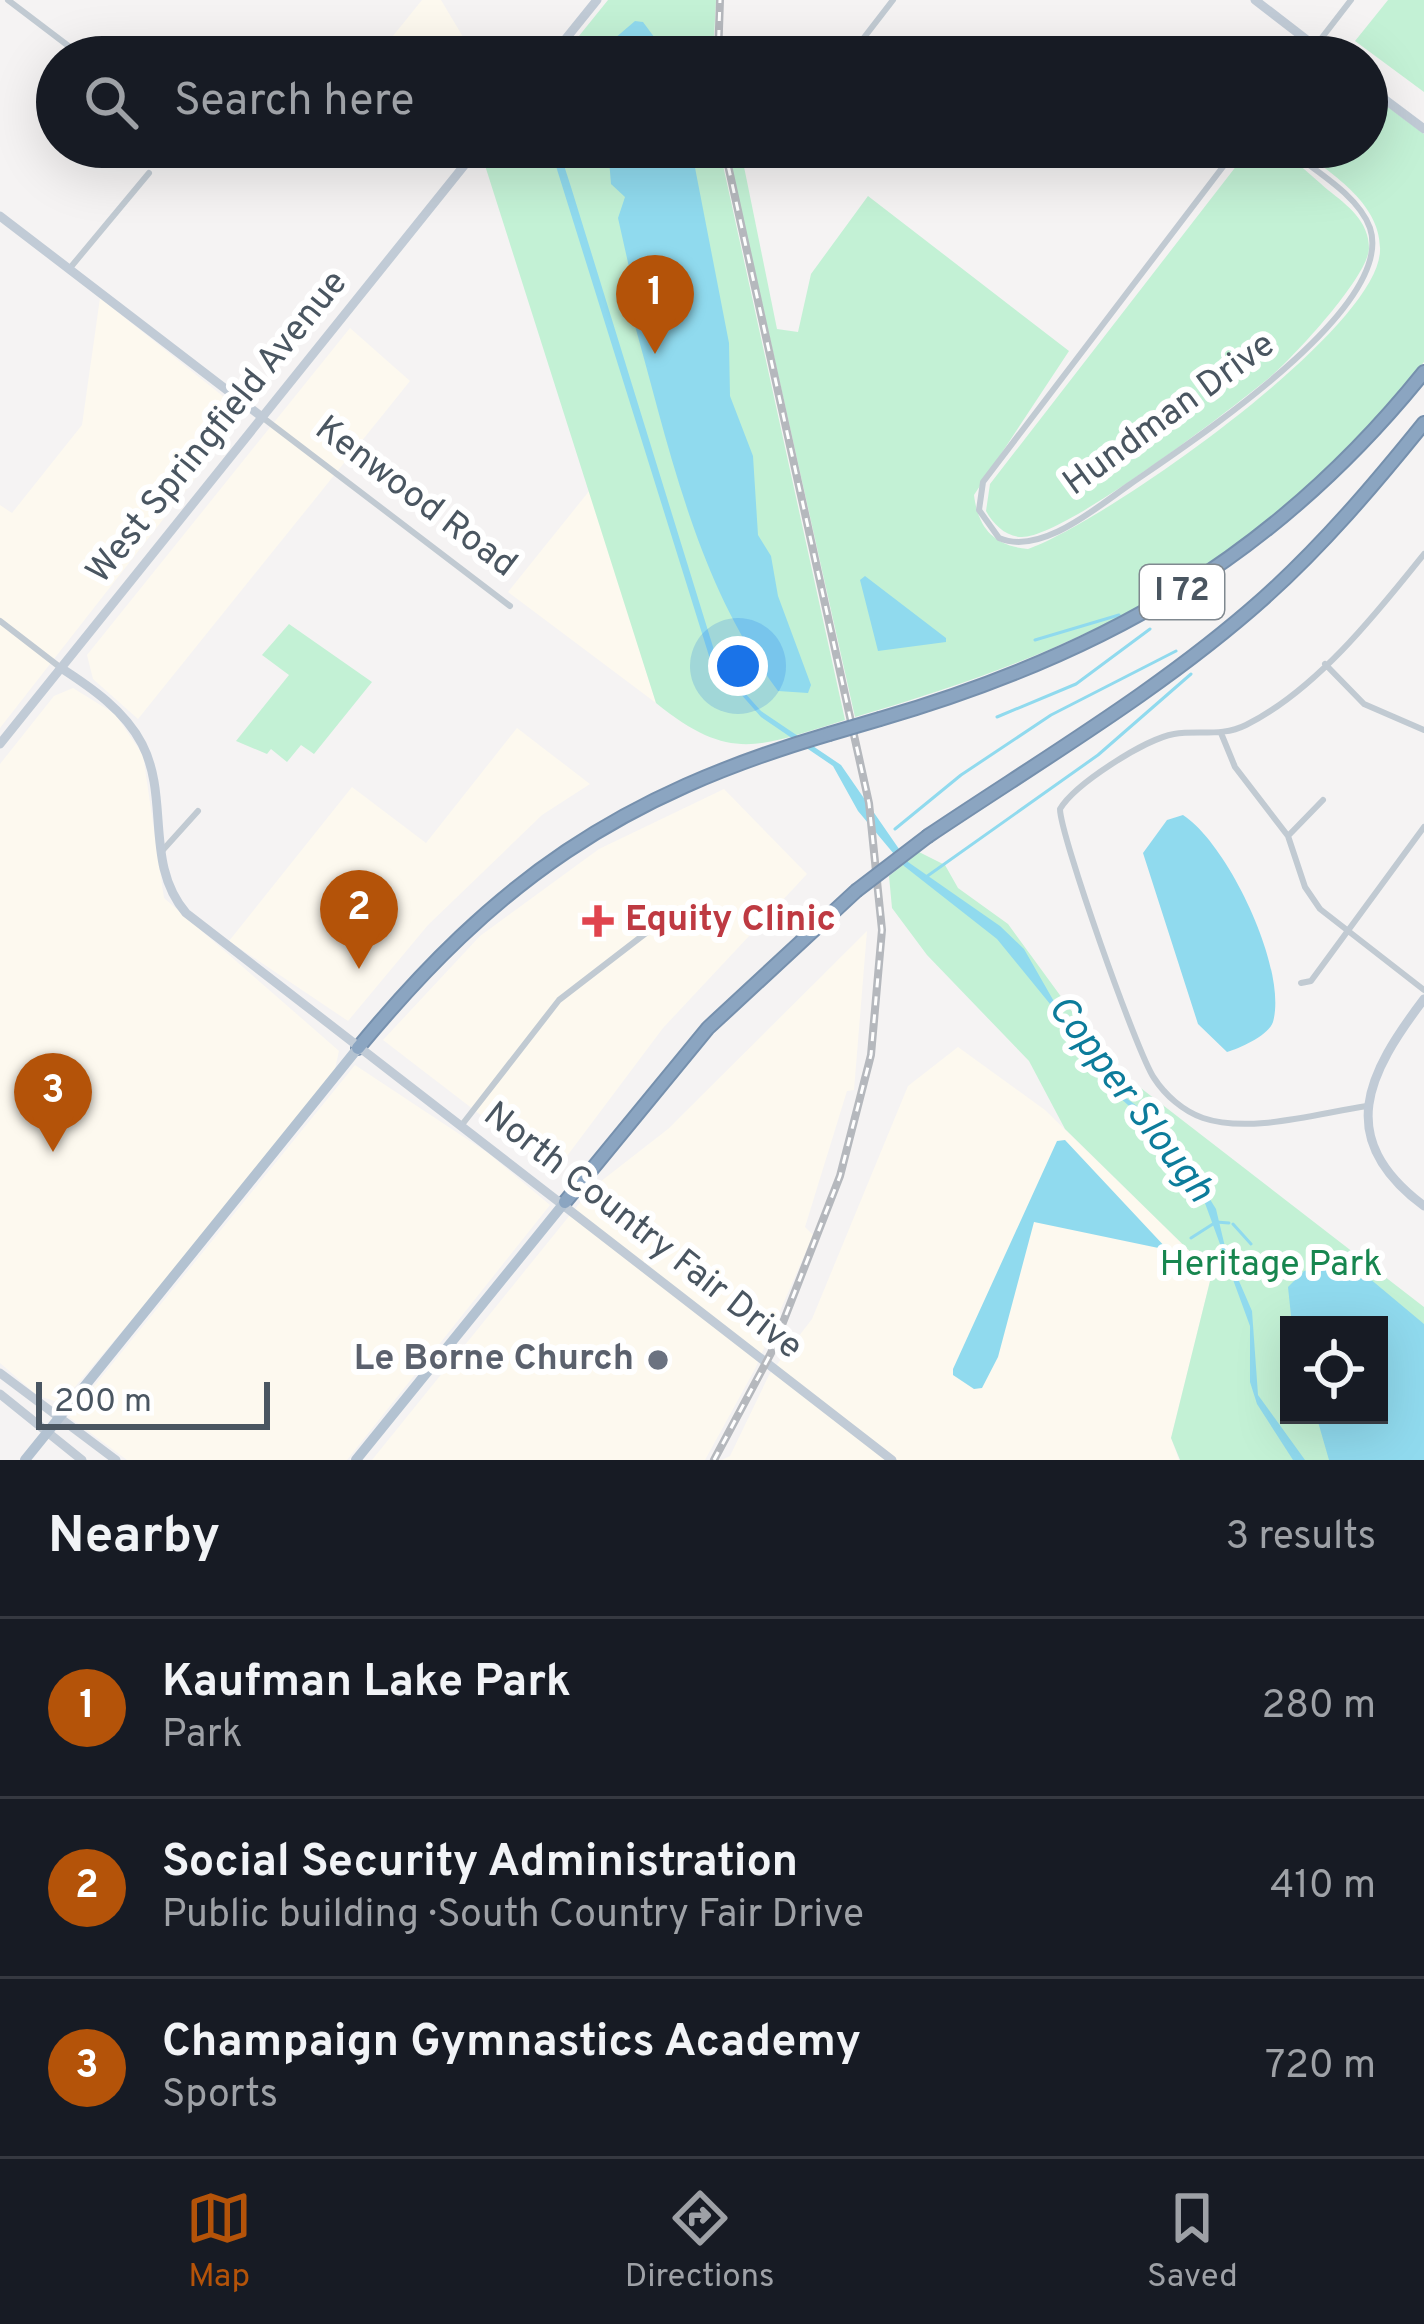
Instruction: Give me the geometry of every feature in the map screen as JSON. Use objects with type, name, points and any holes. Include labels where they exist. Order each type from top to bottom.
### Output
[{"type":"highway","name":"I 72","points":[[358,1048],[443,949],[550,860],[675,788],[1037,668],[1183,592],[1256,541],[1326,481],[1424,372]]},
{"type":"highway","points":[[565,1202],[708,1028],[856,891],[928,836],[1135,696],[1261,601],[1332,532],[1424,423]]},
{"type":"main road","points":[[25,1460],[358,1048]]},
{"type":"main road","points":[[356,1460],[565,1202]]},
{"type":"street","points":[[8,0],[55,36]]},
{"type":"street","points":[[568,36],[597,0]]},
{"type":"street","points":[[865,36],[893,0]]},
{"type":"street","points":[[1255,0],[1302,36]]},
{"type":"street","points":[[1323,36],[1351,0]]},
{"type":"street","points":[[1388,102],[1424,129]]},
{"type":"street","name":"West Springfield Avenue","points":[[0,744],[462,168]]},
{"type":"street","name":"Hundman Drive","points":[[1222,168],[983,482],[979,500],[986,526],[999,538],[1023,543],[1115,495],[1268,388],[1365,276],[1373,252],[1364,215],[1309,168]]},
{"type":"street","points":[[70,268],[149,173]]},
{"type":"street","name":"Kenwood Road","points":[[0,216],[510,606]]},
{"type":"street","points":[[1367,1106],[1241,1122],[1201,1117],[1161,1088],[1136,1038],[1060,809],[1146,743],[1180,733],[1221,733],[1252,722],[1360,632],[1424,554]]},
{"type":"street","points":[[0,621],[62,668]]},
{"type":"street","points":[[1325,664],[1364,704],[1424,730]]},
{"type":"street","name":"North Country Fair Drive","points":[[62,668],[124,716],[144,746],[167,884],[186,913],[565,1202],[892,1460]]},
{"type":"street","points":[[1221,733],[1235,767],[1288,836],[1310,896],[1424,994],[1378,1062],[1367,1106],[1369,1130],[1384,1167],[1424,1206]]},
{"type":"street","points":[[1288,836],[1303,827],[1323,800]]},
{"type":"street","points":[[160,854],[198,811]]},
{"type":"street","points":[[1301,983],[1310,981],[1423,833]]},
{"type":"street","points":[[460,1126],[559,1000],[658,923]]},
{"type":"street","points":[[0,1373],[116,1460]]},
{"type":"street","points":[[0,1394],[82,1460]]},
{"type":"shaded area","points":[[422,0],[441,0],[462,36],[393,36]]},
{"type":"shaded area","points":[[100,298],[219,393],[237,409],[240,421],[0,728],[0,505],[12,513],[82,425]]},
{"type":"shaded area","points":[[350,328],[410,381],[138,719],[93,679],[87,655]]},
{"type":"shaded area","points":[[590,490],[656,703],[508,592]]},
{"type":"shaded area","points":[[73,688],[115,714],[143,755],[164,898],[339,1051],[335,1069],[163,1283],[68,1395],[55,1401],[38,1396],[0,1363],[0,764],[54,696]]},
{"type":"shaded area","points":[[517,728],[590,784],[542,815],[428,925],[348,1021],[229,941],[352,787],[426,843]]},
{"type":"shaded area","points":[[724,789],[807,874],[663,1028],[555,1172],[383,1040],[480,936],[599,849]]},
{"type":"shaded area","points":[[867,931],[854,1090],[847,1091],[805,1227],[813,1235],[755,1369],[705,1460],[372,1460],[591,1189],[668,1129]]},
{"type":"shaded area","points":[[958,1047],[1045,1110],[1212,1273],[1171,1438],[1179,1460],[722,1460],[730,1456],[769,1375],[812,1319],[908,1086]]},
{"type":"shaded area","points":[[355,1065],[488,1153],[550,1205],[347,1460],[127,1460],[69,1417]]},
{"type":"green space","points":[[608,0],[716,0],[714,36],[579,36]]},
{"type":"green space","points":[[1388,0],[1424,0],[1424,92],[1388,65],[1388,36],[1359,36]]},
{"type":"green space","points":[[1388,107],[1424,134],[1424,362],[1363,433],[1237,545],[1170,589],[1025,660],[855,717],[732,168],[744,168],[777,329],[798,332],[811,274],[868,196],[1069,351],[974,495],[979,517],[990,533],[1006,544],[1028,549],[1065,532],[1172,465],[1287,374],[1334,328],[1367,286],[1380,251],[1373,218],[1324,168],[1388,168]]},
{"type":"green space","points":[[486,168],[724,168],[845,720],[747,744],[705,735],[656,703]]},
{"type":"green space","points":[[1235,168],[1301,168],[1356,214],[1368,238],[1366,261],[1328,316],[1280,368],[1185,442],[1073,517],[1022,537],[1005,532],[986,511],[990,484]]},
{"type":"green space","points":[[289,624],[372,682],[314,754],[301,745],[287,762],[271,749],[267,754],[236,741],[289,675],[262,655]]},
{"type":"green space","name":"Heritage Park","points":[[919,852],[945,865],[958,888],[1008,924],[1111,1065],[1424,1307],[1424,1460],[1180,1460],[1171,1438],[1212,1273],[1065,1129],[1029,1061],[927,955],[892,908],[889,876]]},
{"type":"water","points":[[635,21],[643,22],[653,36],[618,36]]},
{"type":"water","points":[[557,168],[565,168],[718,663],[761,711],[841,765],[908,862],[1000,926],[1024,949],[1060,1012],[1086,1035],[1117,1091],[1166,1128],[1216,1209],[1226,1251],[1252,1311],[1258,1395],[1305,1460],[1293,1460],[1257,1404],[1250,1382],[1250,1326],[1202,1195],[1154,1128],[1102,1082],[1087,1046],[997,939],[904,866],[858,811],[833,766],[761,717],[710,659]]},
{"type":"water","points":[[610,168],[695,168],[729,343],[730,396],[753,456],[758,535],[771,556],[778,596],[811,685],[808,693],[778,691],[749,648],[704,556],[671,458],[630,308],[633,285],[618,218],[625,197],[611,184]]},
{"type":"water","points":[[865,576],[946,642],[878,651],[860,580]]},
{"type":"water","points":[[1183,815],[1218,852],[1235,879],[1263,940],[1271,971],[1273,1022],[1260,1037],[1227,1052],[1198,1024],[1143,853],[1167,820]]},
{"type":"water","points":[[1065,1140],[1168,1250],[1034,1222],[998,1357],[982,1388],[974,1389],[953,1375],[953,1369],[1057,1141]]},
{"type":"water","points":[[1340,1262],[1369,1278],[1424,1324],[1424,1460],[1329,1460],[1319,1424],[1388,1424],[1388,1316],[1291,1316],[1288,1287],[1304,1271]]},
{"type":"waterway","points":[[1035,640],[1119,615]]},
{"type":"waterway","points":[[997,717],[1076,684],[1150,629]]},
{"type":"waterway","points":[[895,829],[961,775],[1051,715],[1176,651]]},
{"type":"waterway","points":[[926,877],[1098,755],[1191,674]]},
{"type":"waterway","points":[[1191,1238],[1216,1222],[1229,1223]]},
{"type":"waterway","points":[[1233,1224],[1251,1244]]},
{"type":"railway","points":[[719,36],[720,0]]},
{"type":"railway","points":[[714,1460],[771,1353],[840,1176],[871,1055],[882,930],[869,803],[729,168]]},
{"type":"place","name":"Kaufman Lake Park","points":[[655,354]]},
{"type":"place","name":"Equity Clinic","points":[[598,921]]},
{"type":"place","name":"Social Security Administration","points":[[359,969]]},
{"type":"place","name":"Champaign Gymnastics Academy","points":[[53,1152]]},
{"type":"place","name":"Le Borne Church","points":[[658,1360]]},
{"type":"water label","name":"Copper Slough","points":[[1129,1100]]}]
